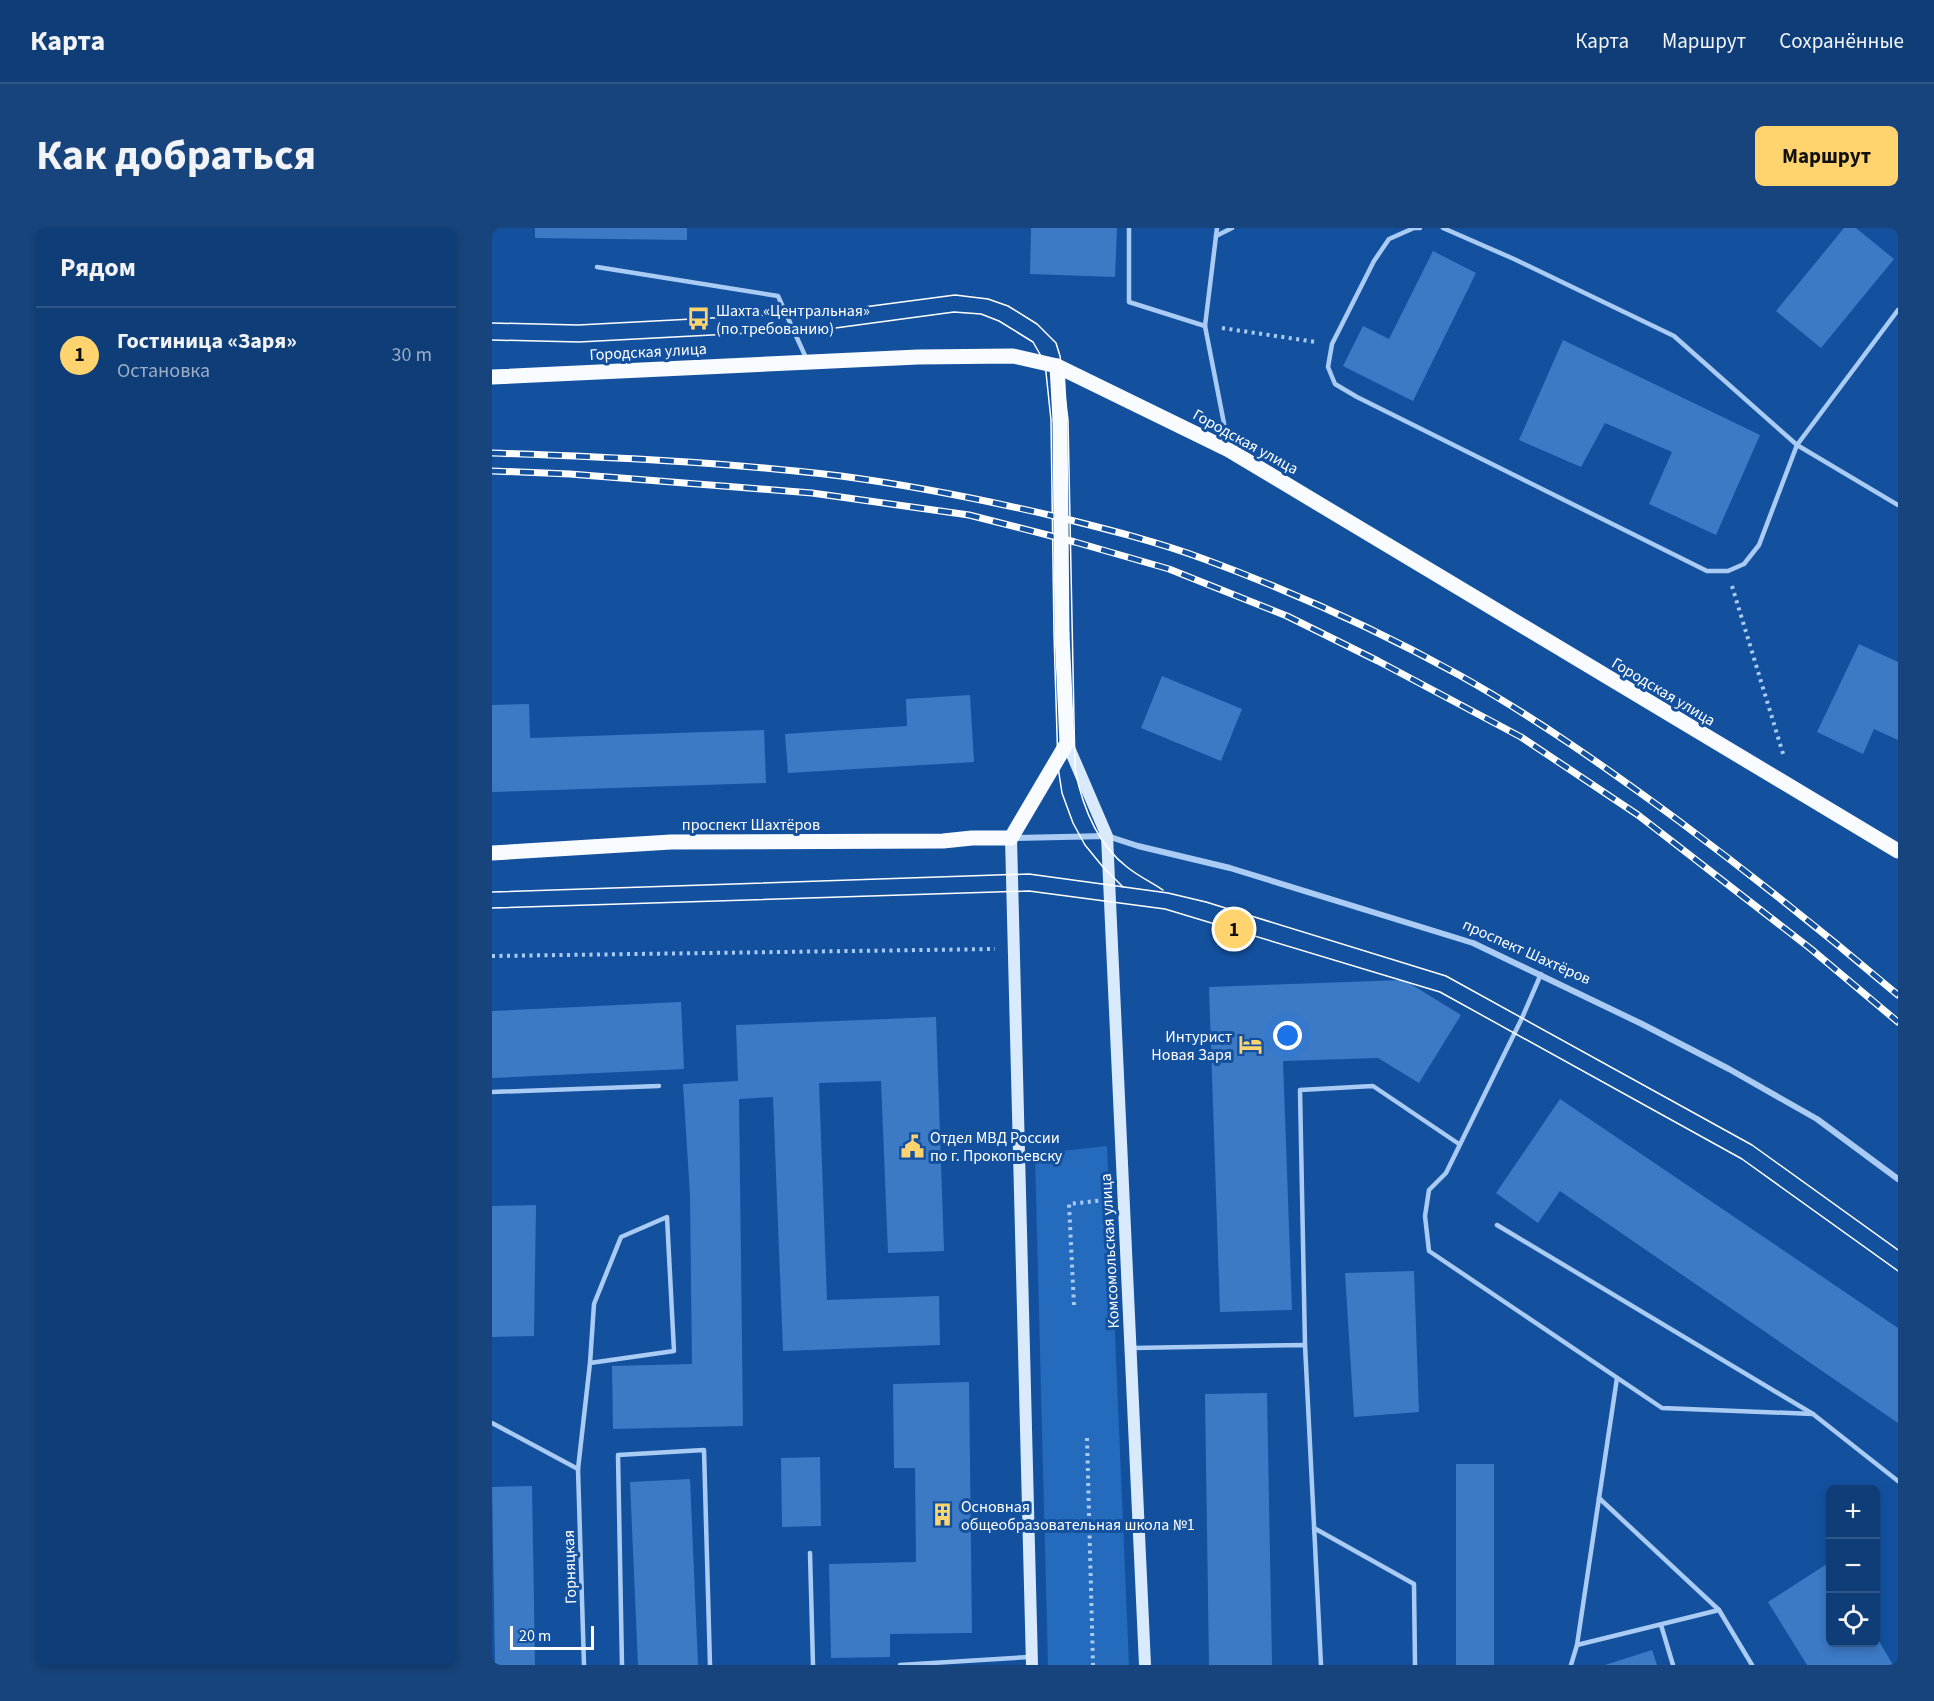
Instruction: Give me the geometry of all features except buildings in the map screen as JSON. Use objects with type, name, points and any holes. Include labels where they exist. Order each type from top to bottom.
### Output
[{"type":"main road","name":"Городская улица","points":[[492,377],[918,357],[1013,356],[1057,366],[1229,450],[1898,851]]},
{"type":"main road","points":[[1057,366],[1060,420],[1062,634],[1067,743],[1107,836]]},
{"type":"main road","points":[[1032,1661],[1011,838],[1067,743]]},
{"type":"main road","name":"Комсомольская улица","points":[[1107,836],[1144,1665]]},
{"type":"main road","name":"проспект Шахтёров","points":[[492,853],[671,843],[943,841],[1011,838]]},
{"type":"street","name":"проспект Шахтёров","points":[[1011,838],[1107,836],[1138,846],[1230,868],[1473,943],[1729,1069],[1817,1119],[1898,1179]]},
{"type":"lane","points":[[1129,228],[1129,302],[1204,326]]},
{"type":"lane","points":[[1217,228],[1204,326],[1229,450]]},
{"type":"lane","points":[[1216,236],[1232,228]]},
{"type":"lane","points":[[1420,228],[1414,228],[1389,239],[1374,261],[1332,344],[1328,367],[1335,384],[1357,398],[1707,571],[1728,571],[1744,564],[1759,545],[1797,445],[1898,310]]},
{"type":"lane","points":[[1443,228],[1514,258],[1674,336],[1797,445],[1898,505]]},
{"type":"lane","points":[[597,267],[778,296],[809,362]]},
{"type":"lane","points":[[1541,975],[1446,1173],[1429,1190],[1425,1215],[1429,1251],[1662,1408],[1813,1414]]},
{"type":"lane","points":[[492,1092],[659,1086]]},
{"type":"lane","points":[[1321,1665],[1305,1346],[1300,1090],[1373,1086],[1459,1144]]},
{"type":"lane","name":"Горняцкая","points":[[584,1665],[578,1469],[594,1304],[621,1237],[667,1217],[674,1351],[590,1363]]},
{"type":"lane","points":[[1497,1225],[1813,1414],[1898,1481]]},
{"type":"lane","points":[[1130,1348],[1305,1346]]},
{"type":"lane","points":[[1571,1665],[1577,1645],[1617,1378]]},
{"type":"lane","points":[[492,1423],[578,1469]]},
{"type":"lane","points":[[622,1665],[618,1455],[704,1450],[710,1665]]},
{"type":"lane","points":[[1599,1498],[1719,1610],[1752,1665]]},
{"type":"lane","points":[[1314,1528],[1414,1584],[1415,1665]]},
{"type":"lane","points":[[810,1553],[813,1665]]},
{"type":"lane","points":[[1577,1645],[1719,1610]]},
{"type":"lane","points":[[1661,1625],[1673,1665]]},
{"type":"lane","points":[[900,1665],[1032,1661]]},
{"type":"path","points":[[1204,326],[1332,344]]},
{"type":"path","points":[[1728,571],[1794,790]]},
{"type":"path","points":[[492,956],[1014,948]]},
{"type":"path","points":[[1074,1305],[1069,1204],[1124,1198]]},
{"type":"path","points":[[1087,1438],[1093,1665]]},
{"type":"shaded area","points":[[1107,1146],[1129,1665],[1048,1665],[1035,1154]]},
{"type":"tram line","points":[[492,323],[578,325],[826,312],[955,295],[988,299],[1008,306],[1037,324],[1056,343],[1060,356],[1068,420],[1075,769],[1078,783],[1092,823],[1107,847],[1131,870],[1163,890]]},
{"type":"tram line","points":[[492,340],[579,342],[828,329],[954,312],[981,314],[999,321],[1033,342],[1045,363],[1051,420],[1054,634],[1058,767],[1062,793],[1073,823],[1085,845],[1123,887]]},
{"type":"tram line","points":[[492,892],[1029,874],[1168,893],[1206,902],[1446,976],[1752,1145],[1898,1250]]},
{"type":"tram line","points":[[492,908],[1029,891],[1165,909],[1440,992],[1742,1159],[1898,1271]]},
{"type":"railway","points":[[492,453],[710,464],[797,471],[897,484],[1098,527],[1169,547],[1237,571],[1334,612],[1397,642],[1488,691],[1544,726],[1626,782],[1707,842],[1790,906],[1898,995]]},
{"type":"railway","points":[[492,471],[570,474],[812,493],[969,515],[1169,569],[1287,616],[1378,661],[1521,737],[1638,815],[1811,949],[1898,1022]]},
{"type":"place","name":"Шахта «Центральная» (по требованию)","points":[[698,319]]},
{"type":"place","name":"Гостиница «Заря»","points":[[1234,929]]},
{"type":"place","name":"Интурист Новая Заря","points":[[1250,1045]]},
{"type":"place","name":"Отдел МВД России по г. Прокопьевску","points":[[912,1146]]},
{"type":"place","name":"Основная общеобразовательная школа №1","points":[[943,1515]]}]
